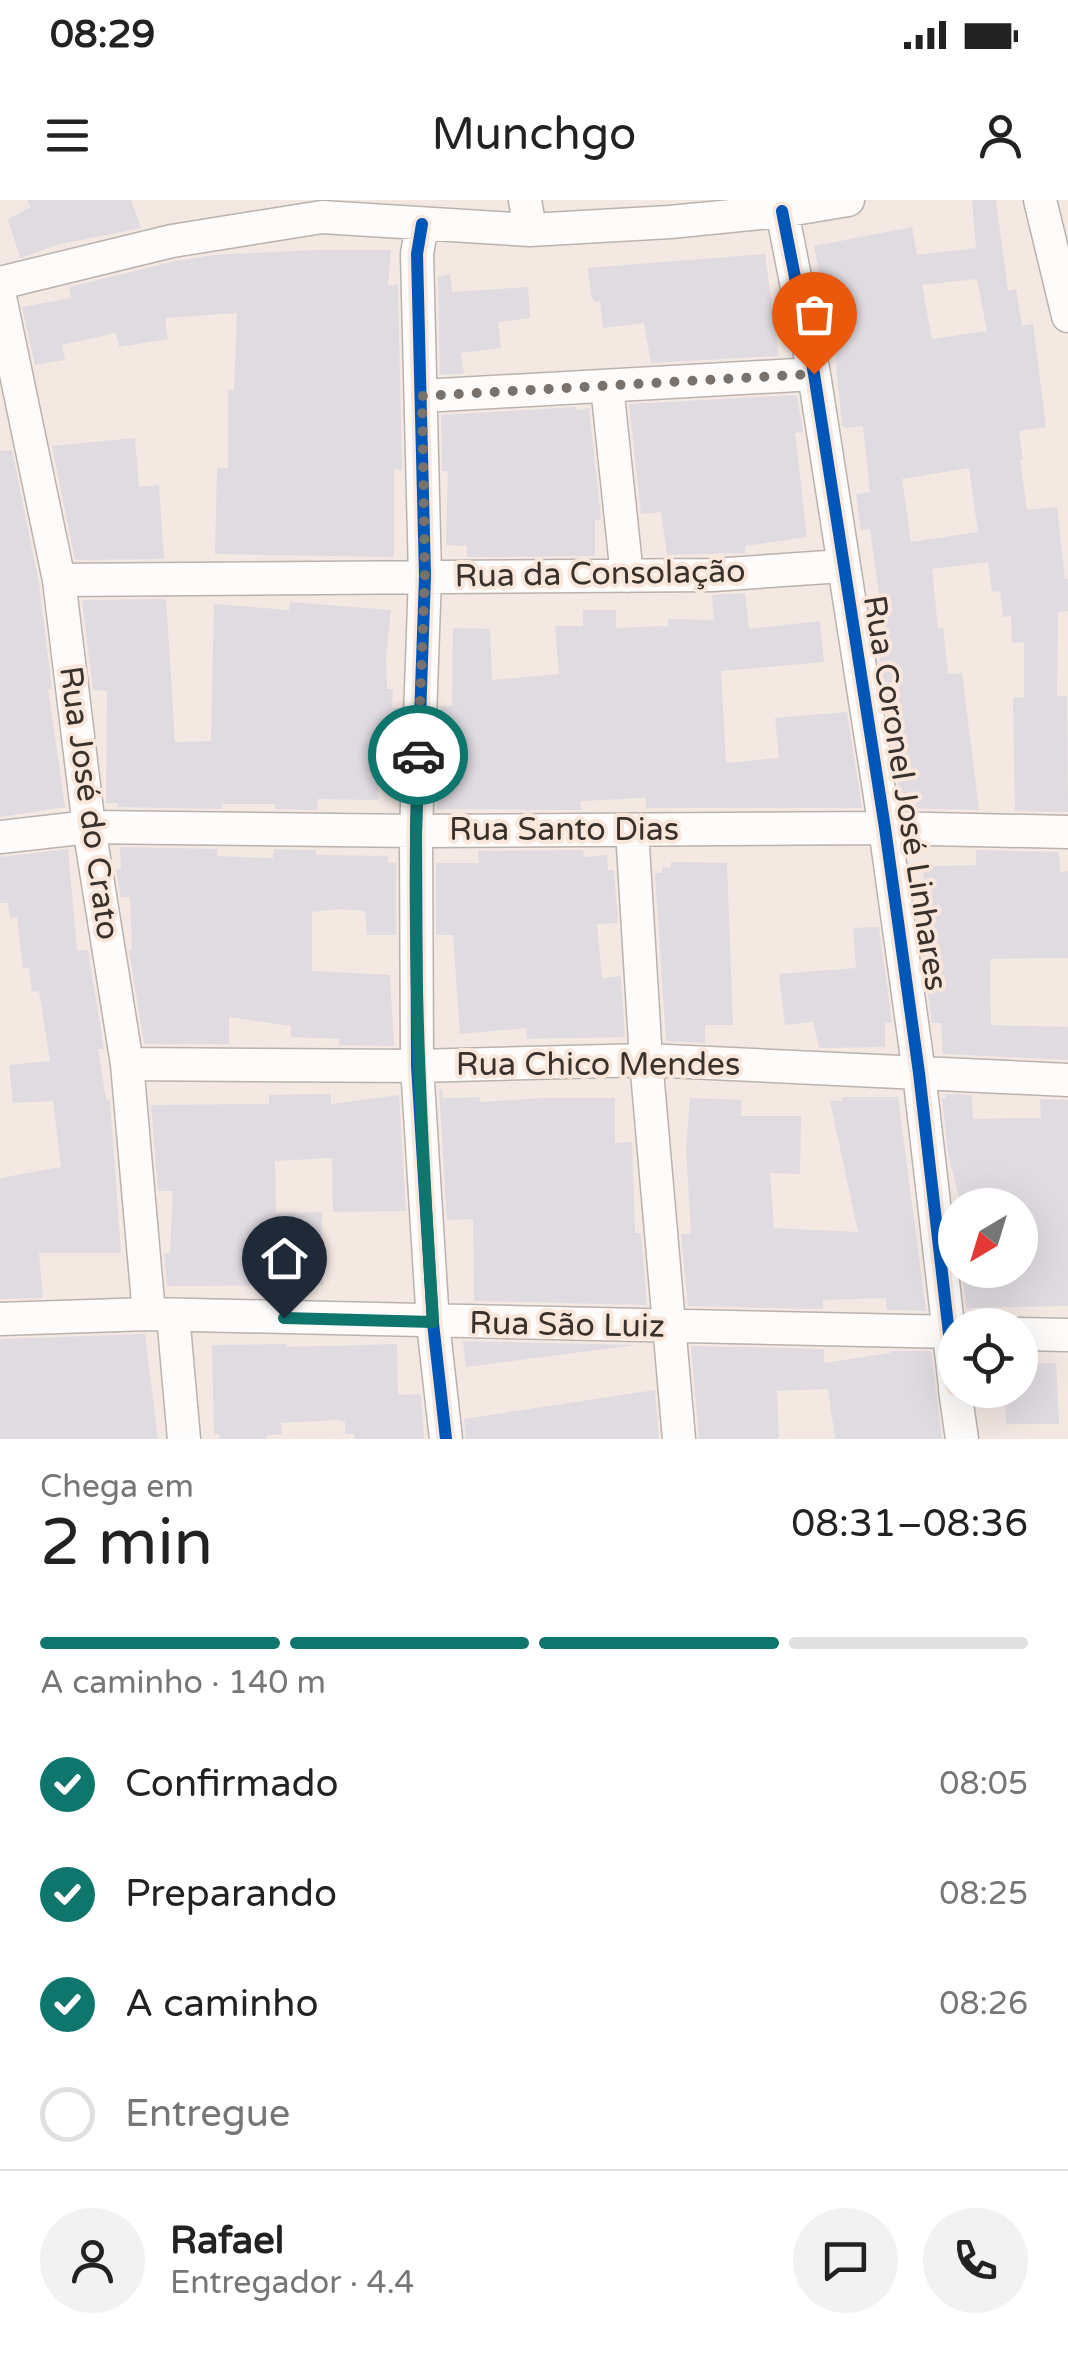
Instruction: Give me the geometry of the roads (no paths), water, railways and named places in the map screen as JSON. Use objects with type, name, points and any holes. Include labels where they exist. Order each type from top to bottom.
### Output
[{"type":"street","points":[[0,283],[172,240],[322,217],[422,224],[528,215],[670,222],[848,200]]},
{"type":"street","points":[[1040,200],[1068,316]]},
{"type":"street","name":"Rua Coronel José Linhares","points":[[782,211],[814,374],[885,828],[948,1308]]},
{"type":"street","points":[[422,224],[418,254],[425,576],[416,831],[417,1066],[433,1322],[446,1439]]},
{"type":"street","name":"Rua José do Crato","points":[[0,297],[59,580],[89,827],[161,1314],[184,1439]]},
{"type":"street","points":[[422,396],[814,374]]},
{"type":"street","points":[[607,386],[627,576]]},
{"type":"street","name":"Rua da Consolação","points":[[59,580],[627,576],[842,566]]},
{"type":"street","name":"Rua Santo Dias","points":[[0,837],[89,827],[416,831],[885,828],[1068,832]]},
{"type":"street","points":[[632,830],[646,1060],[679,1439]]},
{"type":"street","name":"Rua Chico Mendes","points":[[127,1064],[417,1066],[646,1060],[1068,1080]]},
{"type":"street","name":"Rua São Luiz","points":[[0,1318],[161,1314],[938,1332]]},
{"type":"street","points":[[1038,1334],[1068,1335]]},
{"type":"street","name":"Rua Coronel José Linhares","points":[[958,1408],[962,1439]]}]
